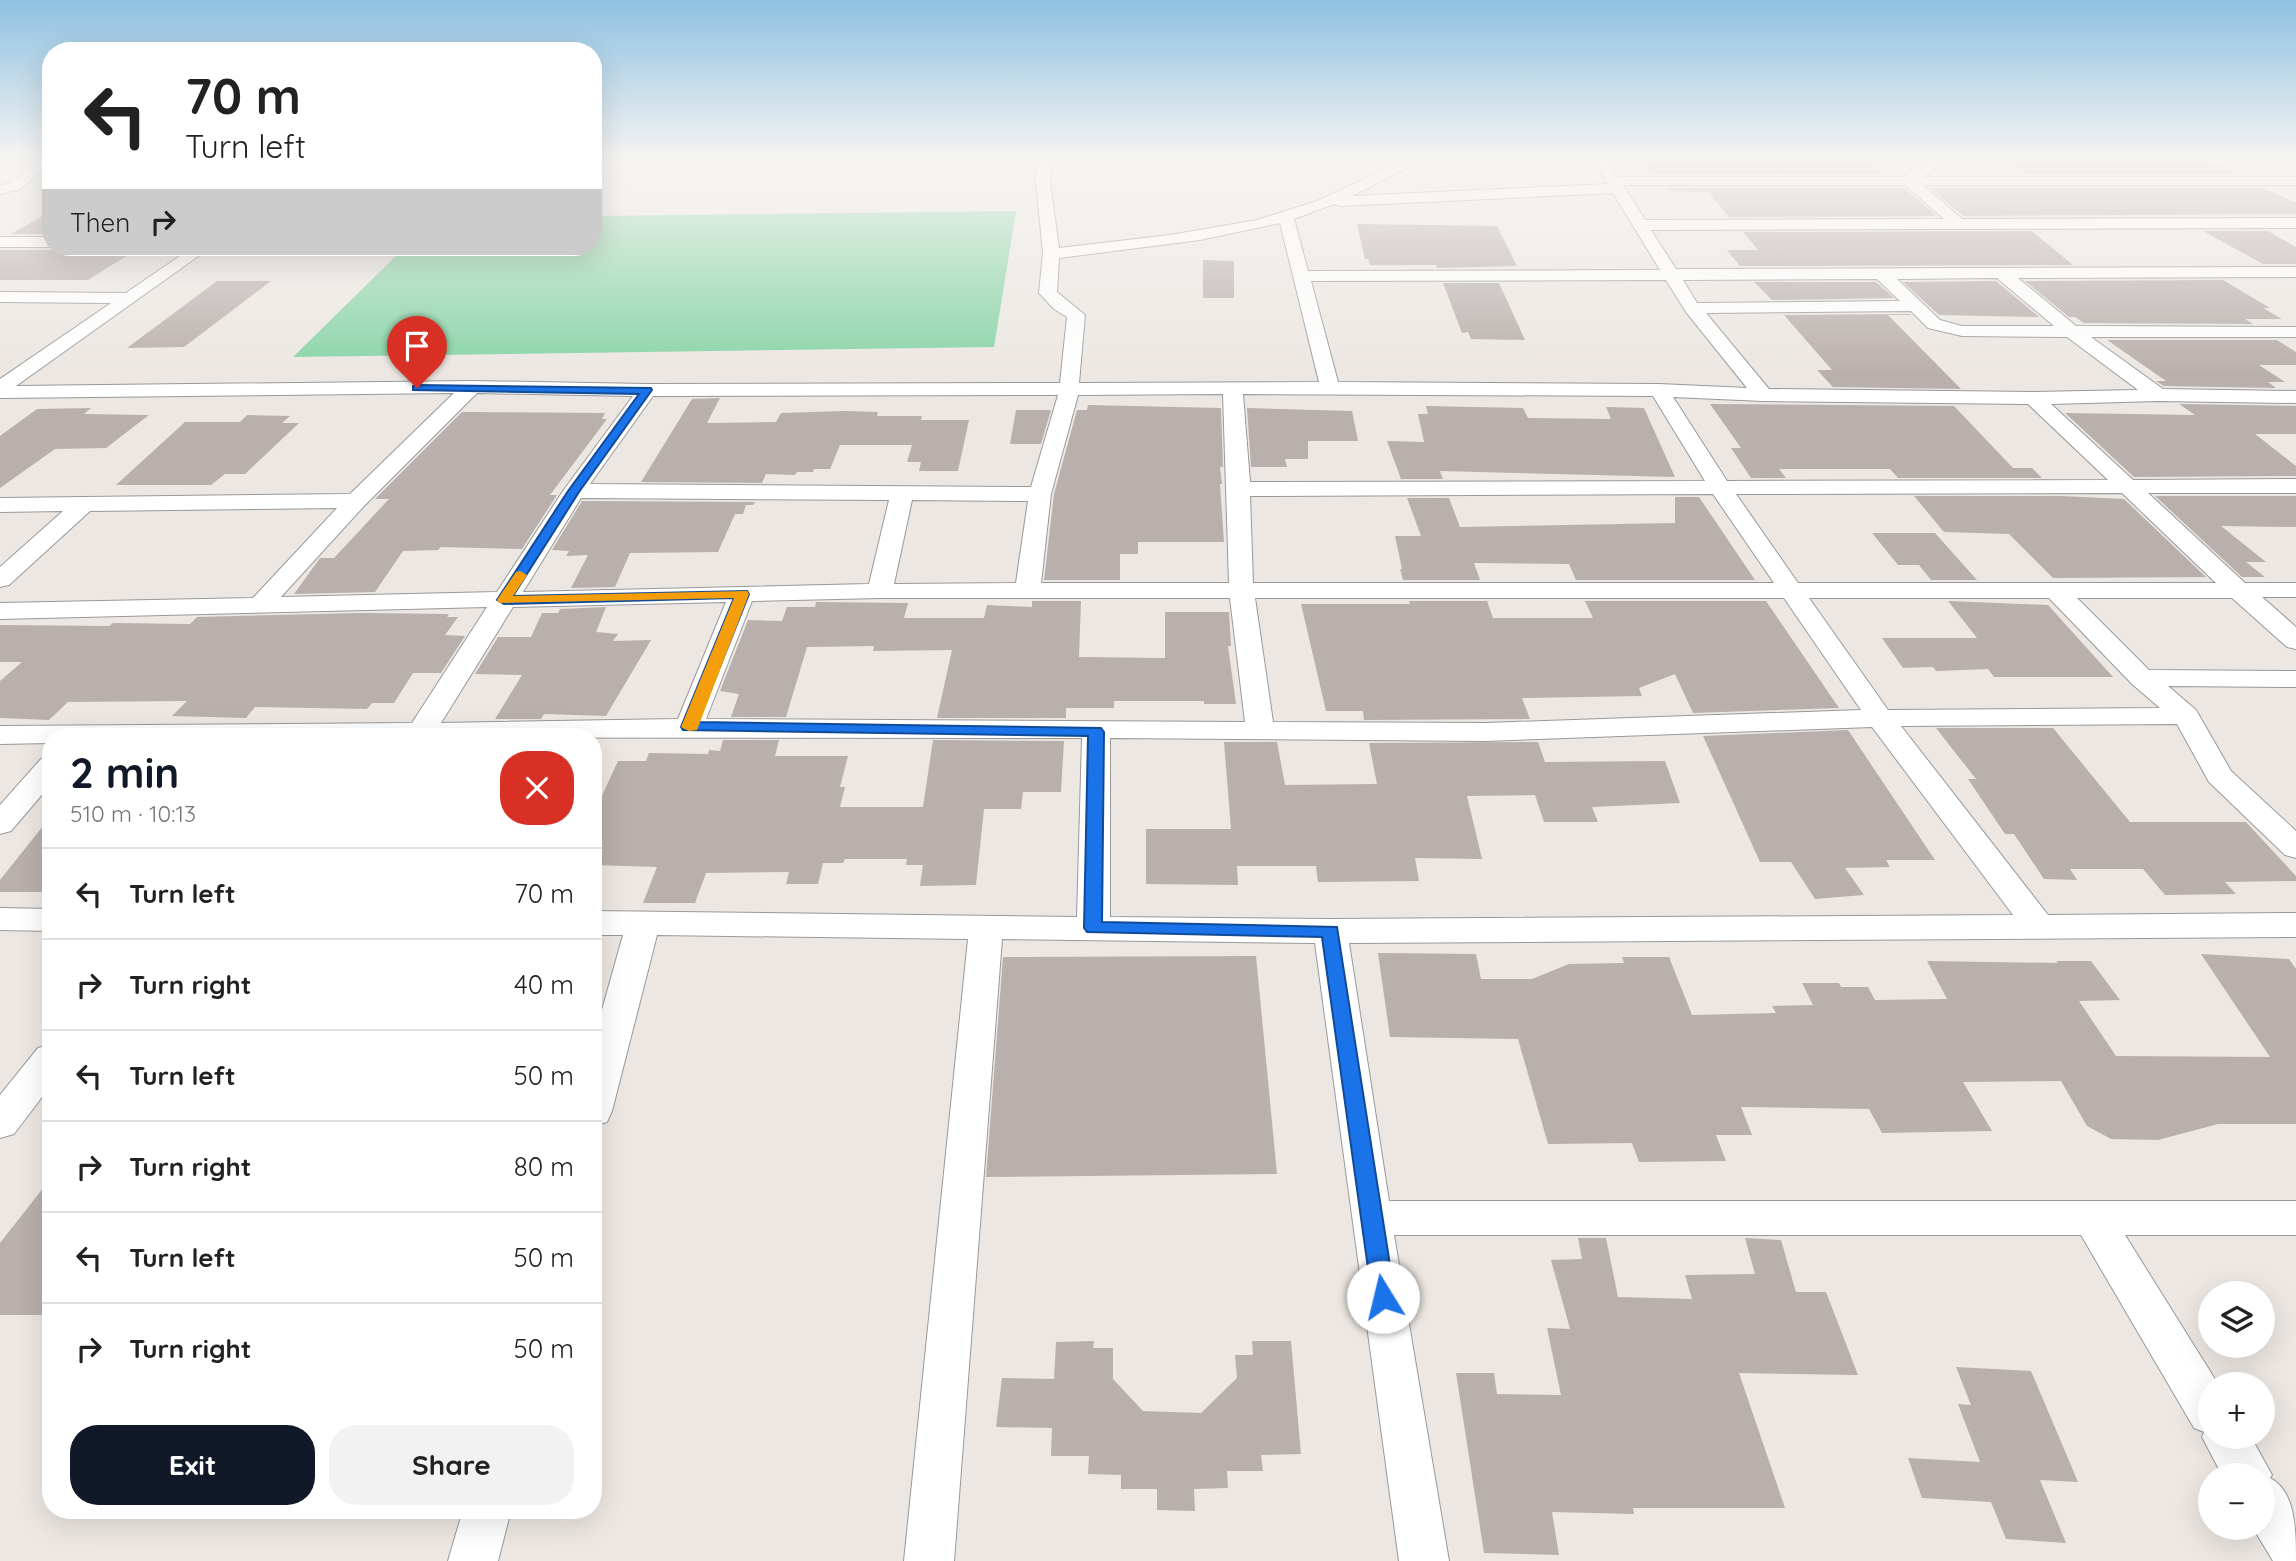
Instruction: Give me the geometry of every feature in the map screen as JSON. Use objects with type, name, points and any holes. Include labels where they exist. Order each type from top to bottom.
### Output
[{"type":"street","points":[[1028,589],[1040,494],[1069,390],[1076,315],[1048,293],[1047,271],[1051,254],[1048,231]]},
{"type":"street","points":[[1051,254],[1212,231]]},
{"type":"street","points":[[1290,231],[1330,388]]},
{"type":"street","points":[[1644,231],[1692,308],[1763,395]]},
{"type":"street","points":[[0,242],[42,243]]},
{"type":"street","points":[[0,390],[39,359],[189,256]]},
{"type":"street","points":[[2000,272],[2071,331],[2158,396]]},
{"type":"street","points":[[1301,276],[2296,272]]},
{"type":"street","points":[[1881,273],[1934,324],[1962,331],[2296,332]]},
{"type":"street","points":[[0,297],[126,298]]},
{"type":"street","points":[[1692,308],[1915,306]]},
{"type":"street","points":[[13,359],[39,359]]},
{"type":"street","points":[[0,390],[472,387],[647,390],[1330,388],[1659,390],[1763,395],[2032,398],[2296,397]]},
{"type":"street","points":[[261,604],[356,501],[472,387]]},
{"type":"street","points":[[1233,388],[1241,589],[1260,730]]},
{"type":"street","points":[[424,728],[574,491],[647,390]]},
{"type":"street","points":[[1659,390],[1720,488],[1880,719],[2038,925]]},
{"type":"street","points":[[2032,398],[2236,588],[2296,640]]},
{"type":"street","points":[[1239,489],[2296,486]]},
{"type":"street","points":[[574,491],[1040,494]]},
{"type":"street","points":[[880,591],[902,494]]},
{"type":"street","points":[[0,505],[356,501]]},
{"type":"street","points":[[0,580],[84,504]]},
{"type":"street","points":[[0,611],[1028,589],[2296,590]]},
{"type":"street","points":[[2056,591],[2142,678],[2186,716],[2219,776],[2296,848]]},
{"type":"street","points":[[689,727],[742,594]]},
{"type":"street","points":[[2142,678],[2296,679]]},
{"type":"street","points":[[602,731],[689,727],[1096,732],[1486,732],[1880,719],[2186,716]]},
{"type":"street","points":[[1093,928],[1096,732]]},
{"type":"street","points":[[0,735],[42,735]]},
{"type":"street","points":[[0,824],[42,775]]},
{"type":"street","points":[[0,919],[42,920]]},
{"type":"street","points":[[602,923],[1331,931],[2038,925],[2292,929]]},
{"type":"street","points":[[602,1077],[643,923]]},
{"type":"street","points":[[929,1561],[986,927]]},
{"type":"street","points":[[1331,931],[1371,1218],[1424,1561]]},
{"type":"street","points":[[0,1124],[42,1070]]},
{"type":"street","points":[[1371,1218],[2296,1218]]},
{"type":"street","points":[[2092,1218],[2198,1393]]},
{"type":"street","points":[[473,1561],[485,1519]]},
{"type":"street","points":[[2275,1519],[2296,1553]]},
{"type":"green space","points":[[602,231],[1013,231],[994,347],[293,357],[396,256],[602,256]]},
{"type":"building","points":[[16,231],[42,231],[42,234],[11,234]]},
{"type":"building","points":[[1359,231],[1499,231],[1517,266],[1437,268],[1436,265],[1370,265],[1368,259],[1365,259]]},
{"type":"building","points":[[2032,231],[2073,265],[1740,266],[1727,250],[1758,250],[1743,232]]},
{"type":"building","points":[[2203,231],[2268,231],[2296,247],[2296,264],[2263,264]]},
{"type":"building","points":[[0,250],[42,250],[42,256],[126,256],[88,280],[0,280]]},
{"type":"building","points":[[1203,260],[1234,261],[1234,298],[1203,298]]},
{"type":"building","points":[[2223,280],[2270,308],[2263,308],[2282,319],[2245,319],[2253,324],[2084,323],[2075,317],[2069,317],[2025,281]]},
{"type":"building","points":[[217,281],[271,281],[184,347],[127,348]]},
{"type":"building","points":[[1996,281],[2039,317],[1939,315],[1903,282]]},
{"type":"building","points":[[1754,282],[1876,282],[1894,298],[1772,300]]},
{"type":"building","points":[[1443,283],[1499,283],[1525,340],[1471,339],[1468,332],[1462,333]]},
{"type":"building","points":[[1910,314],[1888,315],[1961,389],[1833,387],[1817,370],[1832,370],[1784,315]]},
{"type":"building","points":[[2107,340],[2277,340],[2296,352],[2296,365],[2259,365],[2285,382],[2268,382],[2276,388],[2164,386],[2156,381],[2166,381]]},
{"type":"building","points":[[720,398],[707,423],[776,422],[781,413],[846,411],[878,412],[877,416],[922,416],[921,420],[969,420],[958,471],[919,471],[921,462],[907,462],[912,445],[840,445],[830,469],[814,469],[813,472],[797,472],[795,475],[766,474],[762,483],[641,482],[692,399]]},
{"type":"building","points":[[1710,404],[1954,406],[2013,468],[2032,468],[2042,478],[1898,478],[1890,469],[1779,469],[1786,478],[1751,478],[1731,448],[1741,448]]},
{"type":"building","points":[[2179,404],[2296,406],[2296,434],[2255,434],[2296,466],[2296,476],[2134,477],[2065,413],[2195,415]]},
{"type":"building","points":[[1088,405],[1221,408],[1223,467],[1220,467],[1220,484],[1224,542],[1138,542],[1138,554],[1120,554],[1120,580],[1044,580],[1054,494],[1077,410],[1087,410]]},
{"type":"building","points":[[1426,406],[1523,408],[1528,418],[1611,419],[1606,407],[1644,408],[1675,477],[1440,471],[1443,479],[1401,479],[1387,441],[1424,442],[1418,414],[1428,414]]},
{"type":"building","points":[[91,408],[84,414],[149,415],[106,448],[55,449],[0,488],[0,436],[37,409]]},
{"type":"building","points":[[1247,408],[1352,411],[1358,441],[1308,441],[1308,459],[1285,459],[1287,467],[1251,467]]},
{"type":"building","points":[[1016,410],[1051,410],[1041,444],[1010,444]]},
{"type":"building","points":[[462,412],[605,413],[602,419],[607,419],[550,495],[557,495],[522,549],[441,547],[438,550],[403,551],[375,592],[294,594],[320,558],[334,558],[389,499],[375,499]]},
{"type":"building","points":[[247,415],[290,416],[282,423],[299,423],[245,474],[225,474],[211,485],[116,485],[185,422],[240,422]]},
{"type":"building","points":[[1914,496],[2124,499],[2206,577],[2053,578],[2009,534],[1944,532]]},
{"type":"building","points":[[2155,496],[2296,496],[2296,527],[2221,526],[2266,562],[2246,562],[2265,577],[2242,577]]},
{"type":"building","points":[[1675,497],[1699,497],[1755,580],[1576,580],[1569,564],[1474,563],[1480,580],[1403,580],[1395,536],[1421,536],[1407,498],[1449,498],[1460,527],[1675,523]]},
{"type":"building","points":[[582,501],[755,502],[753,505],[746,505],[743,514],[735,514],[718,552],[630,553],[615,587],[571,588],[588,555],[566,556],[569,551],[552,550]]},
{"type":"building","points":[[1872,533],[1935,533],[1977,580],[1931,580],[1919,565],[1898,565]]},
{"type":"building","points":[[1032,601],[1081,601],[1079,657],[1165,658],[1165,612],[1229,612],[1231,646],[1228,646],[1236,704],[1204,704],[1204,701],[1114,701],[1114,708],[1066,708],[1066,718],[937,718],[952,650],[873,651],[874,646],[807,647],[786,717],[731,717],[739,694],[720,691],[748,620],[782,621],[787,607],[815,607],[816,602],[908,603],[904,618],[984,618],[987,605],[1032,607]]},
{"type":"building","points":[[1409,601],[1487,601],[1493,618],[1593,618],[1585,601],[1766,601],[1839,708],[1693,713],[1675,674],[1639,688],[1642,696],[1522,698],[1530,719],[1364,720],[1363,711],[1326,711],[1301,604],[1410,604]]},
{"type":"building","points":[[1948,601],[2048,605],[2113,677],[1994,677],[1988,669],[1936,671],[1933,667],[1903,668],[1882,638],[1977,638]]},
{"type":"building","points":[[606,607],[596,632],[618,634],[613,641],[651,640],[606,716],[544,714],[541,719],[495,719],[522,675],[475,674],[498,637],[531,637],[542,613],[558,613],[560,609]]},
{"type":"building","points":[[449,614],[447,617],[458,617],[445,635],[465,636],[441,673],[413,673],[394,703],[372,703],[367,709],[255,707],[246,718],[172,716],[187,701],[68,702],[49,720],[0,718],[0,681],[22,662],[0,662],[0,625],[190,624],[197,617]]},
{"type":"building","points":[[1936,728],[2053,728],[2130,822],[2246,822],[2296,876],[2296,881],[2225,882],[2236,894],[2165,895],[2143,869],[2070,869],[2077,880],[2044,879],[2014,834],[2005,834],[1968,779],[1976,779]]},
{"type":"building","points":[[1848,730],[1935,860],[1886,860],[1890,867],[1845,868],[1864,895],[1815,899],[1791,862],[1760,862],[1703,736]]},
{"type":"building","points":[[723,740],[779,740],[775,756],[848,756],[840,787],[845,787],[840,807],[923,807],[933,740],[1064,741],[1061,792],[1023,792],[1021,809],[984,809],[976,885],[920,886],[923,865],[906,865],[907,859],[845,859],[843,863],[823,863],[818,884],[786,884],[789,872],[706,873],[695,903],[643,903],[657,867],[602,865],[602,796],[618,761],[646,761],[649,753],[708,754],[709,750],[720,751]]},
{"type":"building","points":[[1224,742],[1277,742],[1285,785],[1377,784],[1369,743],[1538,742],[1545,762],[1665,761],[1680,803],[1592,807],[1598,822],[1544,822],[1535,795],[1467,796],[1482,859],[1415,858],[1419,881],[1318,882],[1316,866],[1237,866],[1238,885],[1146,884],[1146,829],[1231,829]]},
{"type":"building","points":[[42,827],[42,892],[0,892],[0,880]]},
{"type":"building","points":[[1378,953],[1476,954],[1481,979],[1532,979],[1569,964],[1624,963],[1622,957],[1669,957],[1692,1015],[1776,1013],[1772,1006],[1813,1005],[1802,983],[1839,983],[1841,987],[1868,987],[1875,1000],[1947,999],[1927,961],[2091,961],[2120,1000],[2079,1001],[2116,1056],[2270,1057],[2201,954],[2289,959],[2296,969],[2296,1124],[2218,1124],[2158,1140],[2111,1139],[2087,1126],[2061,1081],[1963,1082],[1992,1131],[1882,1133],[1869,1109],[1741,1107],[1752,1135],[1716,1135],[1726,1161],[1639,1162],[1632,1143],[1548,1144],[1518,1039],[1390,1037]]},
{"type":"building","points":[[1256,956],[1277,1174],[986,1177],[1003,957]]},
{"type":"building","points":[[42,1189],[42,1315],[0,1315],[0,1243]]},
{"type":"building","points":[[1578,1238],[1606,1238],[1618,1297],[1692,1299],[1685,1275],[1755,1274],[1745,1238],[1781,1240],[1796,1292],[1826,1292],[1858,1375],[1739,1373],[1785,1508],[1633,1508],[1634,1514],[1552,1512],[1559,1555],[1484,1553],[1456,1373],[1494,1373],[1497,1394],[1561,1395],[1547,1328],[1570,1329],[1551,1260],[1582,1259]]},
{"type":"building","points":[[1094,1341],[1093,1348],[1113,1348],[1113,1379],[1143,1411],[1201,1413],[1237,1378],[1235,1355],[1253,1355],[1252,1341],[1291,1341],[1301,1454],[1261,1455],[1263,1471],[1227,1471],[1228,1488],[1194,1489],[1195,1511],[1157,1510],[1157,1489],[1121,1489],[1121,1475],[1088,1474],[1089,1456],[1051,1456],[1052,1428],[996,1427],[1002,1378],[1054,1379],[1056,1342]]},
{"type":"building","points":[[1956,1367],[2031,1371],[2078,1482],[2040,1480],[2066,1543],[2006,1539],[1991,1502],[1922,1498],[1908,1458],[1980,1462],[1958,1404],[1971,1405]]},
{"type":"slow traffic","points":[[520,575],[504,600],[742,594],[689,727],[692,727]]},
{"type":"route","points":[[417,388],[647,390],[574,491],[504,600],[742,594],[689,727],[1096,732],[1093,928],[1331,931],[1383,1297]]}]
